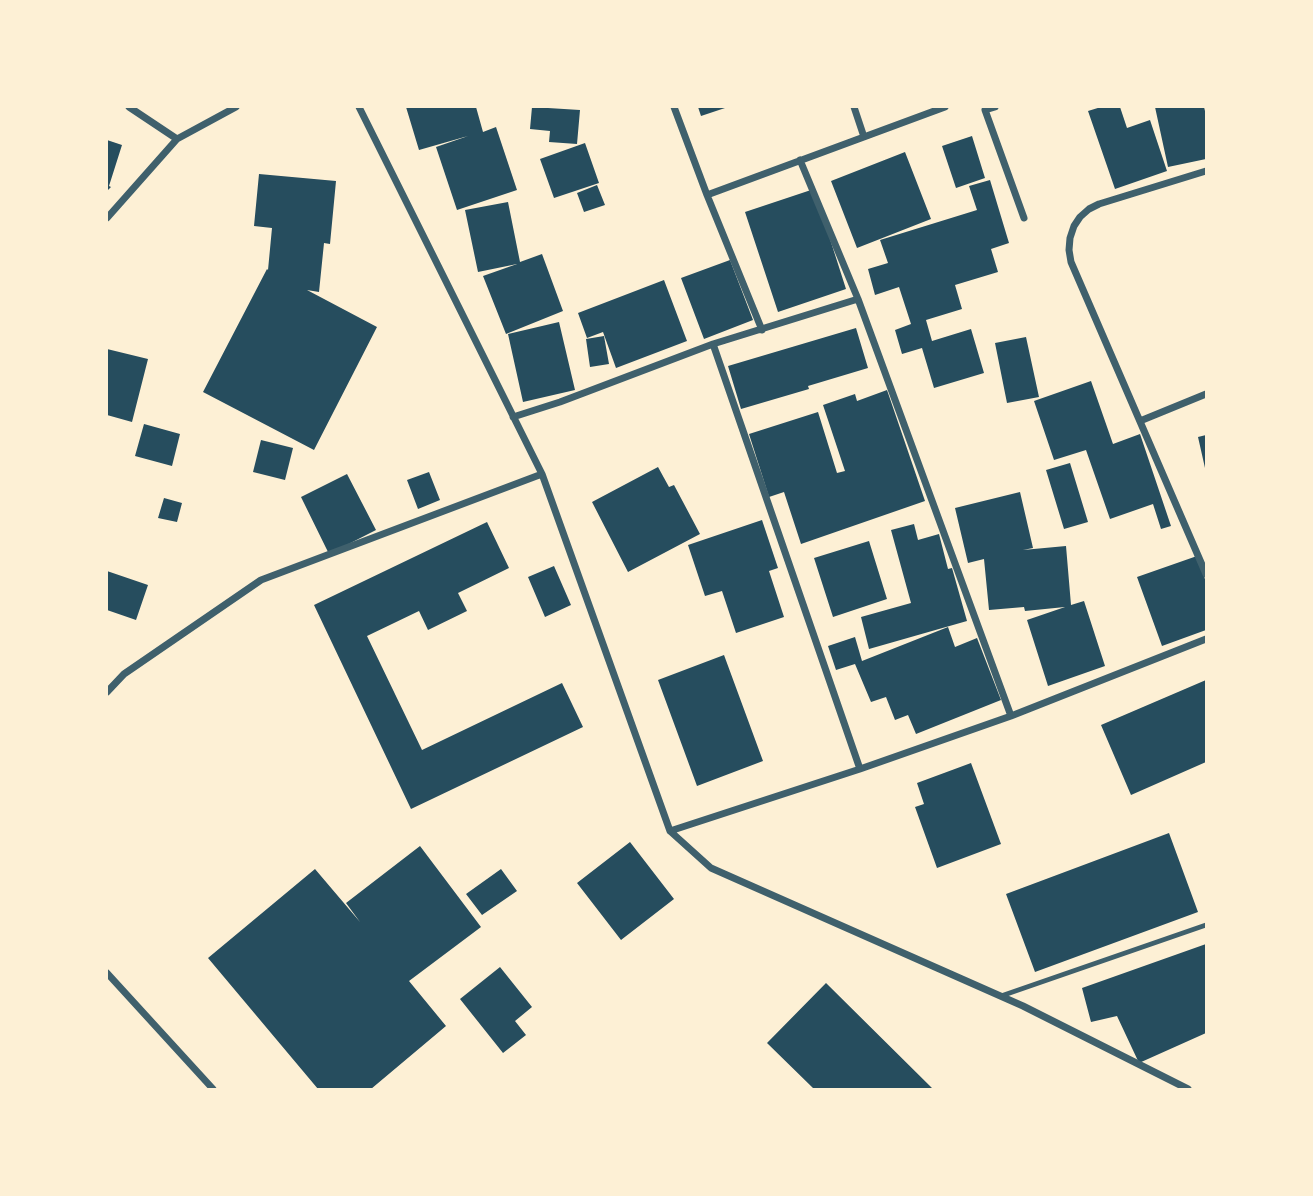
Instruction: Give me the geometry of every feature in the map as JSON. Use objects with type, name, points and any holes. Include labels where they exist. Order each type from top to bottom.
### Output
[{"type":"street","points":[[129,107],[177,139]]},
{"type":"street","points":[[107,218],[177,139],[236,107]]},
{"type":"street","points":[[359,107],[542,474],[670,831],[711,868],[1000,996],[1188,1089]]},
{"type":"street","points":[[674,107],[762,330]]},
{"type":"street","points":[[854,107],[864,137]]},
{"type":"street","points":[[707,195],[945,107]]},
{"type":"street","points":[[995,107],[985,110],[1024,218]]},
{"type":"street","points":[[800,160],[858,299],[1011,716]]},
{"type":"street","points":[[1206,171],[1089,209],[1074,226],[1069,250],[1071,262],[1206,574]]},
{"type":"street","points":[[513,417],[713,344],[858,299]]},
{"type":"street","points":[[713,344],[860,769]]},
{"type":"street","points":[[1140,421],[1206,394]]},
{"type":"street","points":[[107,692],[124,674],[261,580],[542,474]]},
{"type":"street","points":[[670,831],[1011,716],[1206,639]]},
{"type":"street","points":[[107,974],[213,1089]]},
{"type":"lane","points":[[1000,996],[1206,925]]},
{"type":"building","points":[[406,107],[476,107],[483,132],[496,127],[517,190],[457,210],[436,147],[468,136],[419,150]]},
{"type":"building","points":[[532,107],[580,110],[577,144],[549,142],[550,131],[530,129]]},
{"type":"building","points":[[698,107],[728,107],[701,116]]},
{"type":"building","points":[[1101,107],[1120,107],[1127,128],[1150,120],[1167,171],[1115,189],[1088,111]]},
{"type":"building","points":[[1155,107],[1204,107],[1206,159],[1168,167]]},
{"type":"building","points":[[972,136],[985,178],[956,188],[942,146]]},
{"type":"building","points":[[107,140],[122,145],[109,186],[111,187],[107,191]]},
{"type":"building","points":[[585,143],[599,183],[554,198],[540,159]]},
{"type":"building","points":[[905,152],[931,219],[857,248],[831,181]]},
{"type":"building","points":[[259,174],[336,181],[330,244],[324,243],[319,292],[307,290],[377,327],[314,450],[203,392],[268,270],[272,228],[254,226]]},
{"type":"building","points":[[990,180],[1009,243],[991,249],[998,272],[955,285],[962,309],[926,320],[932,341],[971,329],[984,373],[934,388],[922,348],[902,354],[895,330],[911,324],[899,287],[875,295],[868,269],[888,263],[880,240],[977,210],[969,186]]},
{"type":"building","points":[[597,185],[605,205],[584,212],[577,193]]},
{"type":"building","points":[[814,189],[846,289],[778,312],[745,212]]},
{"type":"building","points":[[508,202],[520,262],[542,254],[563,311],[506,334],[483,276],[517,264],[478,272],[465,210]]},
{"type":"building","points":[[730,260],[753,320],[704,339],[681,278]]},
{"type":"building","points":[[664,280],[687,341],[616,368],[603,332],[587,338],[578,313]]},
{"type":"building","points":[[559,322],[575,390],[523,402],[508,334]]},
{"type":"building","points":[[856,328],[868,368],[741,409],[728,366]]},
{"type":"building","points":[[604,336],[609,364],[590,367],[586,339]]},
{"type":"building","points":[[1026,337],[1039,397],[1007,403],[995,343]]},
{"type":"building","points":[[107,349],[148,359],[132,422],[107,415]]},
{"type":"building","points":[[1091,381],[1113,444],[1140,434],[1171,526],[1161,529],[1153,504],[1110,519],[1086,450],[1054,460],[1034,401]]},
{"type":"building","points":[[887,390],[925,501],[801,544],[784,492],[769,497],[749,434],[818,412],[837,473],[845,471],[823,405],[855,394],[857,401]]},
{"type":"building","points":[[144,424],[180,434],[172,466],[135,456]]},
{"type":"building","points":[[1206,435],[1206,468],[1205,468],[1198,437]]},
{"type":"building","points":[[261,440],[293,448],[285,480],[253,472]]},
{"type":"building","points":[[1070,463],[1088,522],[1064,529],[1046,470]]},
{"type":"building","points":[[658,467],[669,487],[674,485],[700,534],[628,572],[592,502]]},
{"type":"building","points":[[429,472],[440,500],[418,509],[407,480]]},
{"type":"building","points":[[347,474],[376,530],[329,554],[301,497]]},
{"type":"building","points":[[1020,492],[1033,548],[1023,550],[1066,546],[1071,605],[1084,601],[1105,666],[1048,686],[1027,620],[1065,607],[1025,611],[1024,607],[989,610],[984,559],[968,563],[955,508]]},
{"type":"building","points":[[164,498],[182,503],[177,522],[158,518]]},
{"type":"building","points":[[762,520],[778,568],[769,571],[784,617],[736,633],[722,591],[705,596],[688,545]]},
{"type":"building","points":[[487,522],[509,568],[458,593],[467,611],[428,630],[419,611],[367,636],[422,750],[562,683],[583,727],[411,809],[314,605]]},
{"type":"building","points":[[914,524],[918,540],[939,534],[948,569],[952,568],[967,621],[869,649],[861,617],[911,603],[891,530]]},
{"type":"building","points":[[869,541],[887,599],[833,617],[814,558]]},
{"type":"building","points":[[1197,556],[1206,582],[1206,630],[1162,646],[1137,577]]},
{"type":"building","points":[[554,566],[571,605],[545,617],[528,577]]},
{"type":"building","points":[[107,571],[148,585],[136,620],[107,610]]},
{"type":"building","points":[[948,627],[955,647],[977,638],[1001,700],[916,734],[908,715],[895,720],[886,697],[871,702],[855,664],[836,670],[828,646],[855,637],[862,661]]},
{"type":"building","points":[[724,655],[763,761],[697,786],[658,680]]},
{"type":"building","points":[[1206,680],[1206,762],[1131,795],[1101,725]]},
{"type":"building","points":[[971,763],[1001,844],[937,868],[915,807],[924,804],[917,783]]},
{"type":"building","points":[[1169,833],[1198,912],[1035,972],[1006,894]]},
{"type":"building","points":[[630,842],[674,899],[621,940],[577,883]]},
{"type":"building","points":[[420,846],[481,927],[409,981],[446,1026],[371,1089],[318,1089],[208,958],[315,869],[360,922],[346,903]]},
{"type":"building","points":[[501,869],[517,891],[482,915],[466,894]]},
{"type":"building","points":[[1206,944],[1206,1033],[1139,1063],[1117,1016],[1091,1022],[1082,988]]},
{"type":"building","points":[[500,967],[532,1007],[515,1021],[526,1035],[503,1053],[460,999]]},
{"type":"building","points":[[826,983],[933,1089],[814,1089],[767,1043]]}]
